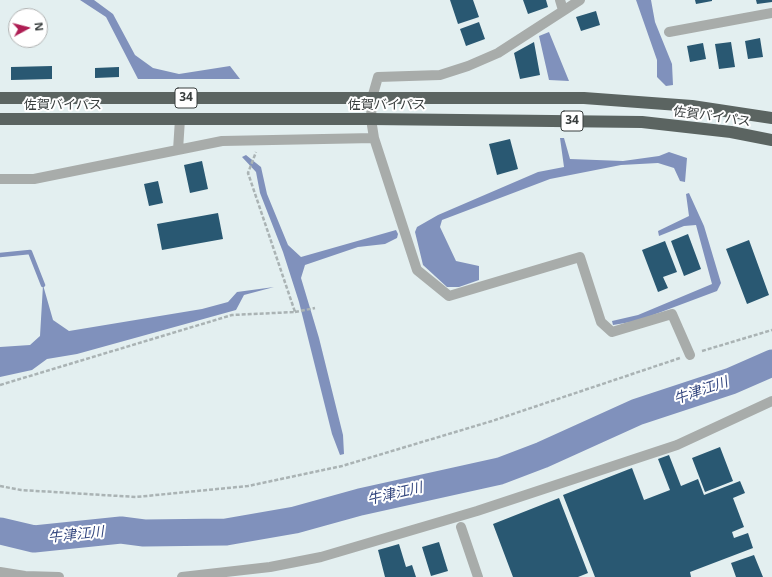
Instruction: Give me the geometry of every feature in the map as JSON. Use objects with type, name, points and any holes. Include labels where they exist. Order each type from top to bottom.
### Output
[{"type":"highway","name":"佐賀バイパス","points":[[0,98],[584,98],[692,106],[772,118]]},
{"type":"highway","name":"佐賀バイパス","points":[[0,119],[371,119],[642,122],[731,132],[772,140]]},
{"type":"street","points":[[580,0],[561,5],[498,53],[468,66],[440,75],[378,77],[372,98],[371,119],[374,138],[417,270],[449,296],[580,257],[601,322],[612,332],[672,314],[690,355]]},
{"type":"street","points":[[669,32],[772,13]]},
{"type":"street","points":[[178,150],[180,119]]},
{"type":"street","points":[[0,179],[34,179],[222,141],[374,138]]},
{"type":"street","points":[[182,577],[270,567],[321,557],[477,511],[677,445],[772,401]]},
{"type":"street","points":[[461,527],[478,577]]},
{"type":"street","points":[[0,572],[25,576],[59,577]]},
{"type":"path","points":[[255,155],[248,173],[295,312]]},
{"type":"path","points":[[0,385],[232,315],[295,312],[315,308]]},
{"type":"path","points":[[0,486],[21,490],[136,497],[248,486],[342,466],[492,421],[690,355],[772,330]]},
{"type":"water","points":[[80,0],[94,0],[113,14],[135,55],[153,68],[179,74],[230,66],[240,79],[138,79],[106,17]]},
{"type":"water","points":[[636,0],[651,0],[655,22],[672,64],[673,85],[666,86],[657,77],[657,60]]},
{"type":"water","points":[[549,32],[569,81],[549,80],[539,36]]},
{"type":"water","points":[[560,138],[564,138],[570,159],[623,161],[659,156],[669,152],[687,158],[685,182],[680,181],[674,168],[658,163],[621,165],[550,179],[442,220],[440,227],[456,261],[479,266],[479,280],[459,287],[447,287],[423,265],[415,232],[417,227],[438,215],[538,172],[564,167]]},
{"type":"water","points":[[246,155],[261,167],[267,194],[288,245],[301,257],[396,230],[398,234],[397,238],[385,244],[358,247],[305,265],[301,278],[319,338],[343,435],[344,454],[340,455],[332,434],[299,302],[283,252],[260,193],[256,172],[242,157]]},
{"type":"water","points":[[689,193],[704,226],[721,283],[717,291],[637,321],[613,325],[612,321],[638,315],[712,284],[696,225],[684,226],[659,236],[658,231],[689,216],[686,194]]},
{"type":"water","points":[[43,285],[53,320],[69,331],[202,309],[228,302],[237,292],[274,287],[244,295],[236,310],[77,354],[47,359],[32,370],[0,377],[0,347],[30,345],[40,336]]},
{"type":"building","points":[[450,0],[473,0],[479,17],[458,24]]},
{"type":"building","points":[[523,0],[546,0],[548,7],[528,14]]},
{"type":"building","points":[[695,0],[712,0],[712,1],[696,4]]},
{"type":"building","points":[[756,0],[772,0],[772,2],[757,4]]},
{"type":"building","points":[[596,11],[600,25],[581,31],[576,17]]},
{"type":"building","points":[[479,22],[485,39],[466,46],[460,29]]},
{"type":"building","points":[[760,38],[763,57],[748,59],[745,41]]},
{"type":"building","points":[[534,42],[540,75],[520,79],[514,53]]},
{"type":"building","points":[[731,42],[735,67],[719,69],[715,44]]},
{"type":"building","points":[[703,43],[706,59],[690,62],[687,46]]},
{"type":"building","points":[[52,66],[52,79],[11,80],[11,67]]},
{"type":"building","points":[[119,67],[119,77],[95,78],[95,68]]},
{"type":"building","points":[[510,139],[518,169],[497,175],[489,144]]},
{"type":"building","points":[[202,161],[208,189],[190,193],[184,165]]},
{"type":"building","points":[[158,181],[163,203],[149,206],[144,184]]},
{"type":"building","points":[[218,213],[223,239],[162,250],[157,224]]},
{"type":"building","points":[[688,234],[701,269],[684,276],[671,241]]},
{"type":"building","points":[[749,240],[769,295],[747,304],[726,249]]},
{"type":"building","points":[[665,241],[677,272],[663,277],[668,288],[658,292],[642,250]]},
{"type":"building","points":[[720,447],[733,481],[705,492],[692,458]]},
{"type":"building","points":[[669,455],[681,486],[698,479],[704,495],[740,481],[745,493],[733,498],[744,527],[732,532],[734,538],[748,533],[753,548],[690,572],[691,577],[595,577],[563,495],[632,468],[644,500],[670,490],[658,459]]},
{"type":"building","points":[[559,498],[588,573],[578,577],[513,577],[493,524]]},
{"type":"building","points":[[439,542],[448,571],[431,576],[422,547]]},
{"type":"building","points":[[399,544],[406,567],[412,565],[416,577],[385,577],[378,550]]},
{"type":"building","points":[[754,555],[763,577],[736,577],[731,563]]},
{"type":"waterway","points":[[0,255],[30,252],[43,285]]},
{"type":"waterway","name":"牛津江川","points":[[0,531],[34,539],[121,530],[144,533],[226,532],[295,520],[360,502],[500,471],[542,455],[637,412],[731,381],[772,363]]}]
